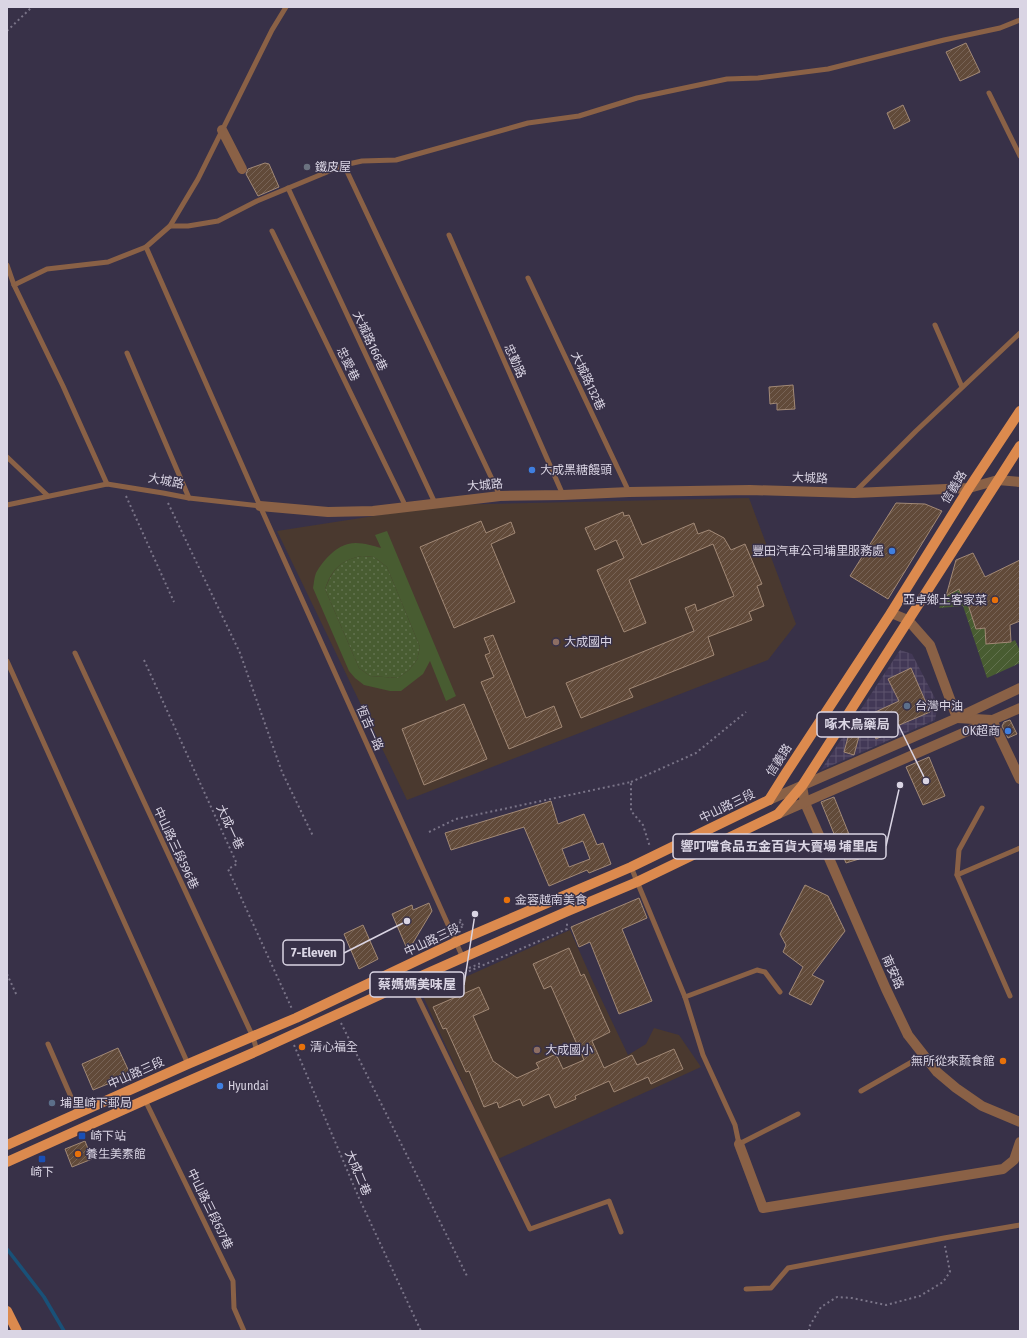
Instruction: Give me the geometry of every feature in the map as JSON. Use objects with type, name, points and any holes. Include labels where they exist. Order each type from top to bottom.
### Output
[{"type":"main road","name":"信義路","points":[[769,800],[1020,411]]},
{"type":"main road","points":[[7,1162],[410,981],[637,882],[778,814],[802,786],[1020,446]]},
{"type":"main road","points":[[769,800],[778,814]]},
{"type":"main road","name":"中山路三段","points":[[7,1145],[188,1064],[296,1018],[456,942],[631,867],[769,800]]},
{"type":"main road","points":[[7,1311],[17,1331]]},
{"type":"street","points":[[222,130],[242,169]]},
{"type":"street","points":[[998,480],[1020,482]]},
{"type":"street","name":"大城路","points":[[260,506],[328,512],[373,511],[435,502],[500,496],[750,490],[854,493],[969,488],[998,480]]},
{"type":"street","points":[[891,613],[908,620],[930,645],[957,718],[992,720]]},
{"type":"street","name":"中山路三段","points":[[769,800],[957,718],[1020,688]]},
{"type":"street","points":[[778,814],[1020,708]]},
{"type":"street","points":[[992,720],[1020,779]]},
{"type":"street","name":"南安路","points":[[802,786],[804,803],[889,996],[908,1035],[938,1072],[969,1097],[982,1106],[1020,1122]]},
{"type":"street","points":[[739,1144],[763,1208],[1003,1169],[1014,1160],[1020,1142]]},
{"type":"lane","points":[[14,285],[47,269],[108,262],[146,248],[170,226],[198,179],[272,30],[286,7]]},
{"type":"lane","points":[[170,226],[188,226],[218,221],[288,188],[344,165],[362,161],[396,160],[528,124],[579,116],[637,98],[712,82],[828,69],[944,40],[1000,28],[1020,20]]},
{"type":"lane","points":[[989,94],[1020,156]]},
{"type":"lane","points":[[344,165],[500,496]]},
{"type":"lane","name":"大城路166巷","points":[[288,188],[435,502]]},
{"type":"lane","name":"忠愛巷","points":[[272,231],[406,507]]},
{"type":"lane","name":"忠勤路","points":[[449,235],[563,495]]},
{"type":"lane","name":"恆吉一路","points":[[146,248],[463,958]]},
{"type":"lane","points":[[7,265],[14,285],[63,386],[107,484]]},
{"type":"lane","name":"大城路132巷","points":[[528,278],[629,492]]},
{"type":"lane","points":[[935,325],[962,387]]},
{"type":"lane","points":[[854,493],[916,431],[1020,333]]},
{"type":"lane","points":[[127,353],[189,498]]},
{"type":"lane","points":[[7,457],[48,496]]},
{"type":"lane","name":"大城路","points":[[7,505],[107,484],[189,498],[260,506]]},
{"type":"lane","name":"中山路三段596巷","points":[[75,653],[253,1037],[257,1051]]},
{"type":"lane","points":[[7,661],[188,1064]]},
{"type":"lane","points":[[982,808],[959,850],[958,876],[1010,996]]},
{"type":"lane","points":[[958,876],[1020,848]]},
{"type":"lane","points":[[631,867],[685,997],[702,1054],[735,1125],[739,1144],[798,1114]]},
{"type":"lane","points":[[685,997],[757,970],[765,972],[780,992]]},
{"type":"lane","points":[[410,981],[530,1229],[608,1201],[621,1232]]},
{"type":"lane","points":[[48,1044],[78,1113]]},
{"type":"lane","points":[[861,1091],[924,1055]]},
{"type":"lane","name":"中山路三段637巷","points":[[145,1100],[234,1281],[234,1308],[244,1331]]},
{"type":"lane","points":[[746,1289],[771,1288],[788,1268],[1020,1225]]},
{"type":"path","points":[[7,30],[32,7]]},
{"type":"path","points":[[122,486],[174,602]]},
{"type":"path","points":[[163,493],[240,653],[282,772],[313,836]]},
{"type":"path","name":"大成一巷","points":[[144,660],[237,864],[228,869],[296,1018]]},
{"type":"path","points":[[429,832],[456,819],[630,782],[696,753],[746,712]]},
{"type":"path","points":[[630,782],[631,811],[643,824],[653,856]]},
{"type":"path","points":[[416,994],[567,929],[568,911]]},
{"type":"path","points":[[463,926],[460,919],[459,920],[463,929]]},
{"type":"path","points":[[465,973],[464,970],[479,964]]},
{"type":"path","points":[[7,974],[17,996]]},
{"type":"path","points":[[337,1015],[467,1276]]},
{"type":"path","name":"大成二巷","points":[[290,1036],[359,1198],[421,1331]]},
{"type":"path","points":[[809,1331],[809,1327],[821,1307],[838,1297],[886,1304],[920,1296],[943,1282],[950,1272],[944,1238]]},
{"type":"shaded area","name":"大成國中","points":[[749,498],[796,624],[768,660],[407,800],[277,531],[445,505]]},
{"type":"shaded area","name":"台灣中油","points":[[900,650],[912,654],[938,704],[935,720],[821,770]]},
{"type":"shaded area","name":"大成國小","points":[[570,930],[628,1055],[646,1044],[654,1028],[679,1035],[701,1067],[498,1159],[423,996]]},
{"type":"green space","points":[[387,531],[456,696],[446,701],[430,661],[423,674],[401,691],[390,691],[364,685],[355,678],[349,671],[313,588],[316,573],[325,560],[338,548],[356,543],[381,548],[375,535]],"holes":[[[362,556],[374,557],[387,567],[420,647],[417,660],[409,670],[398,678],[370,676],[359,668],[325,589],[338,566],[348,560]]]},
{"type":"green space","points":[[362,556],[374,557],[387,567],[420,647],[417,660],[409,670],[398,678],[370,676],[359,668],[325,589],[338,566],[348,560]]},
{"type":"green space","points":[[959,589],[962,595],[975,591],[978,597],[967,602],[976,629],[985,628],[1011,642],[1015,640],[1020,651],[1020,663],[987,678],[963,606],[939,608],[947,592],[951,593]]},
{"type":"building","points":[[966,43],[980,72],[960,81],[946,52]]},
{"type":"building","points":[[903,105],[910,121],[894,129],[887,113]]},
{"type":"building","points":[[265,163],[269,164],[279,187],[258,196],[246,174],[248,169]]},
{"type":"building","points":[[793,385],[795,409],[777,410],[777,403],[770,404],[769,387]]},
{"type":"building","name":"豐田汽車公司埔里服務處","points":[[896,503],[925,504],[942,511],[888,599],[850,576]]},
{"type":"building","points":[[623,512],[624,516],[629,515],[642,545],[694,523],[698,534],[709,530],[724,538],[731,550],[745,544],[762,584],[757,586],[764,606],[749,612],[752,620],[708,637],[714,655],[629,689],[633,697],[581,718],[566,683],[694,631],[685,608],[695,604],[697,611],[734,596],[713,544],[629,580],[646,623],[624,632],[597,570],[624,558],[616,540],[595,550],[585,528]]},
{"type":"building","points":[[481,521],[486,533],[511,522],[515,533],[491,544],[515,602],[454,628],[420,547]]},
{"type":"building","name":"亞卓鄉土客家菜","points":[[973,553],[985,577],[1020,560],[1020,621],[1010,625],[1011,642],[986,644],[985,628],[976,629],[965,595],[962,596],[959,589],[946,596],[956,560]]},
{"type":"building","points":[[493,635],[526,718],[554,706],[562,727],[509,749],[481,682],[494,677],[485,655],[490,653],[484,638]]},
{"type":"building","name":"台灣中油","points":[[911,668],[930,712],[897,726],[898,729],[876,739],[868,721],[871,714],[899,701],[888,679]]},
{"type":"building","points":[[464,704],[487,759],[424,785],[402,729]]},
{"type":"building","points":[[853,719],[863,721],[854,755],[844,752]]},
{"type":"building","name":"OK超商","points":[[1010,720],[1017,734],[1008,738],[1002,726],[1004,722]]},
{"type":"building","points":[[929,757],[945,796],[923,805],[906,767]]},
{"type":"building","points":[[834,797],[859,859],[846,863],[821,802]]},
{"type":"building","points":[[551,801],[558,824],[584,814],[597,845],[603,843],[611,864],[589,873],[587,870],[549,886],[524,827],[451,850],[445,833]],"holes":[[[583,841],[590,859],[569,867],[562,849]]]},
{"type":"building","points":[[805,885],[828,896],[845,931],[812,975],[824,981],[811,1005],[789,994],[803,967],[783,952],[786,945],[780,934]]},
{"type":"building","points":[[639,898],[647,918],[622,929],[652,1001],[619,1014],[590,942],[579,947],[571,927]]},
{"type":"building","points":[[429,903],[432,911],[408,951],[392,914],[412,905],[413,910]]},
{"type":"building","points":[[363,925],[378,959],[359,969],[344,934]]},
{"type":"building","points":[[569,948],[581,976],[584,974],[610,1032],[592,1041],[604,1068],[632,1055],[637,1065],[674,1049],[683,1069],[651,1084],[648,1077],[614,1092],[609,1081],[575,1096],[576,1099],[555,1108],[549,1094],[523,1106],[520,1099],[499,1108],[497,1102],[484,1107],[469,1071],[466,1072],[446,1028],[443,1029],[433,1007],[479,987],[489,1009],[473,1016],[493,1061],[517,1078],[539,1068],[536,1063],[556,1054],[563,1069],[584,1060],[551,986],[544,989],[533,964]]},
{"type":"building","points":[[118,1048],[133,1080],[123,1084],[120,1079],[93,1090],[82,1064]]},
{"type":"building","name":"養生美素館","points":[[85,1141],[92,1159],[72,1167],[65,1149]]},
{"type":"waterway","points":[[7,1249],[44,1297],[64,1331]]},
{"type":"place","name":"鐵皮屋","points":[[307,167]]},
{"type":"place","name":"大成黑糖饅頭","points":[[532,470]]},
{"type":"place","name":"豐田汽車公司埔里服務處","points":[[892,551]]},
{"type":"place","name":"亞卓鄉土客家菜","points":[[995,600]]},
{"type":"place","name":"大成國中","points":[[556,642]]},
{"type":"place","name":"台灣中油","points":[[907,706]]},
{"type":"place","name":"OK超商","points":[[1008,731]]},
{"type":"place","name":"啄木鳥藥局","points":[[926,781]]},
{"type":"place","name":"響叮噹食品五金百貨大賣場 埔里店","points":[[900,785]]},
{"type":"place","name":"金蓉越南美食","points":[[507,900]]},
{"type":"place","name":"蔡媽媽美味屋","points":[[475,914]]},
{"type":"place","name":"7-Eleven","points":[[407,921]]},
{"type":"place","name":"清心福全","points":[[302,1047]]},
{"type":"place","name":"大成國小","points":[[537,1050]]},
{"type":"place","name":"無所從來蔬食館","points":[[1003,1061]]},
{"type":"place","name":"Hyundai","points":[[220,1086]]},
{"type":"place","name":"埔里崎下郵局","points":[[52,1103]]},
{"type":"place","name":"崎下站","points":[[82,1136]]},
{"type":"place","name":"養生美素館","points":[[78,1154]]},
{"type":"place","name":"崎下","points":[[42,1159]]}]
